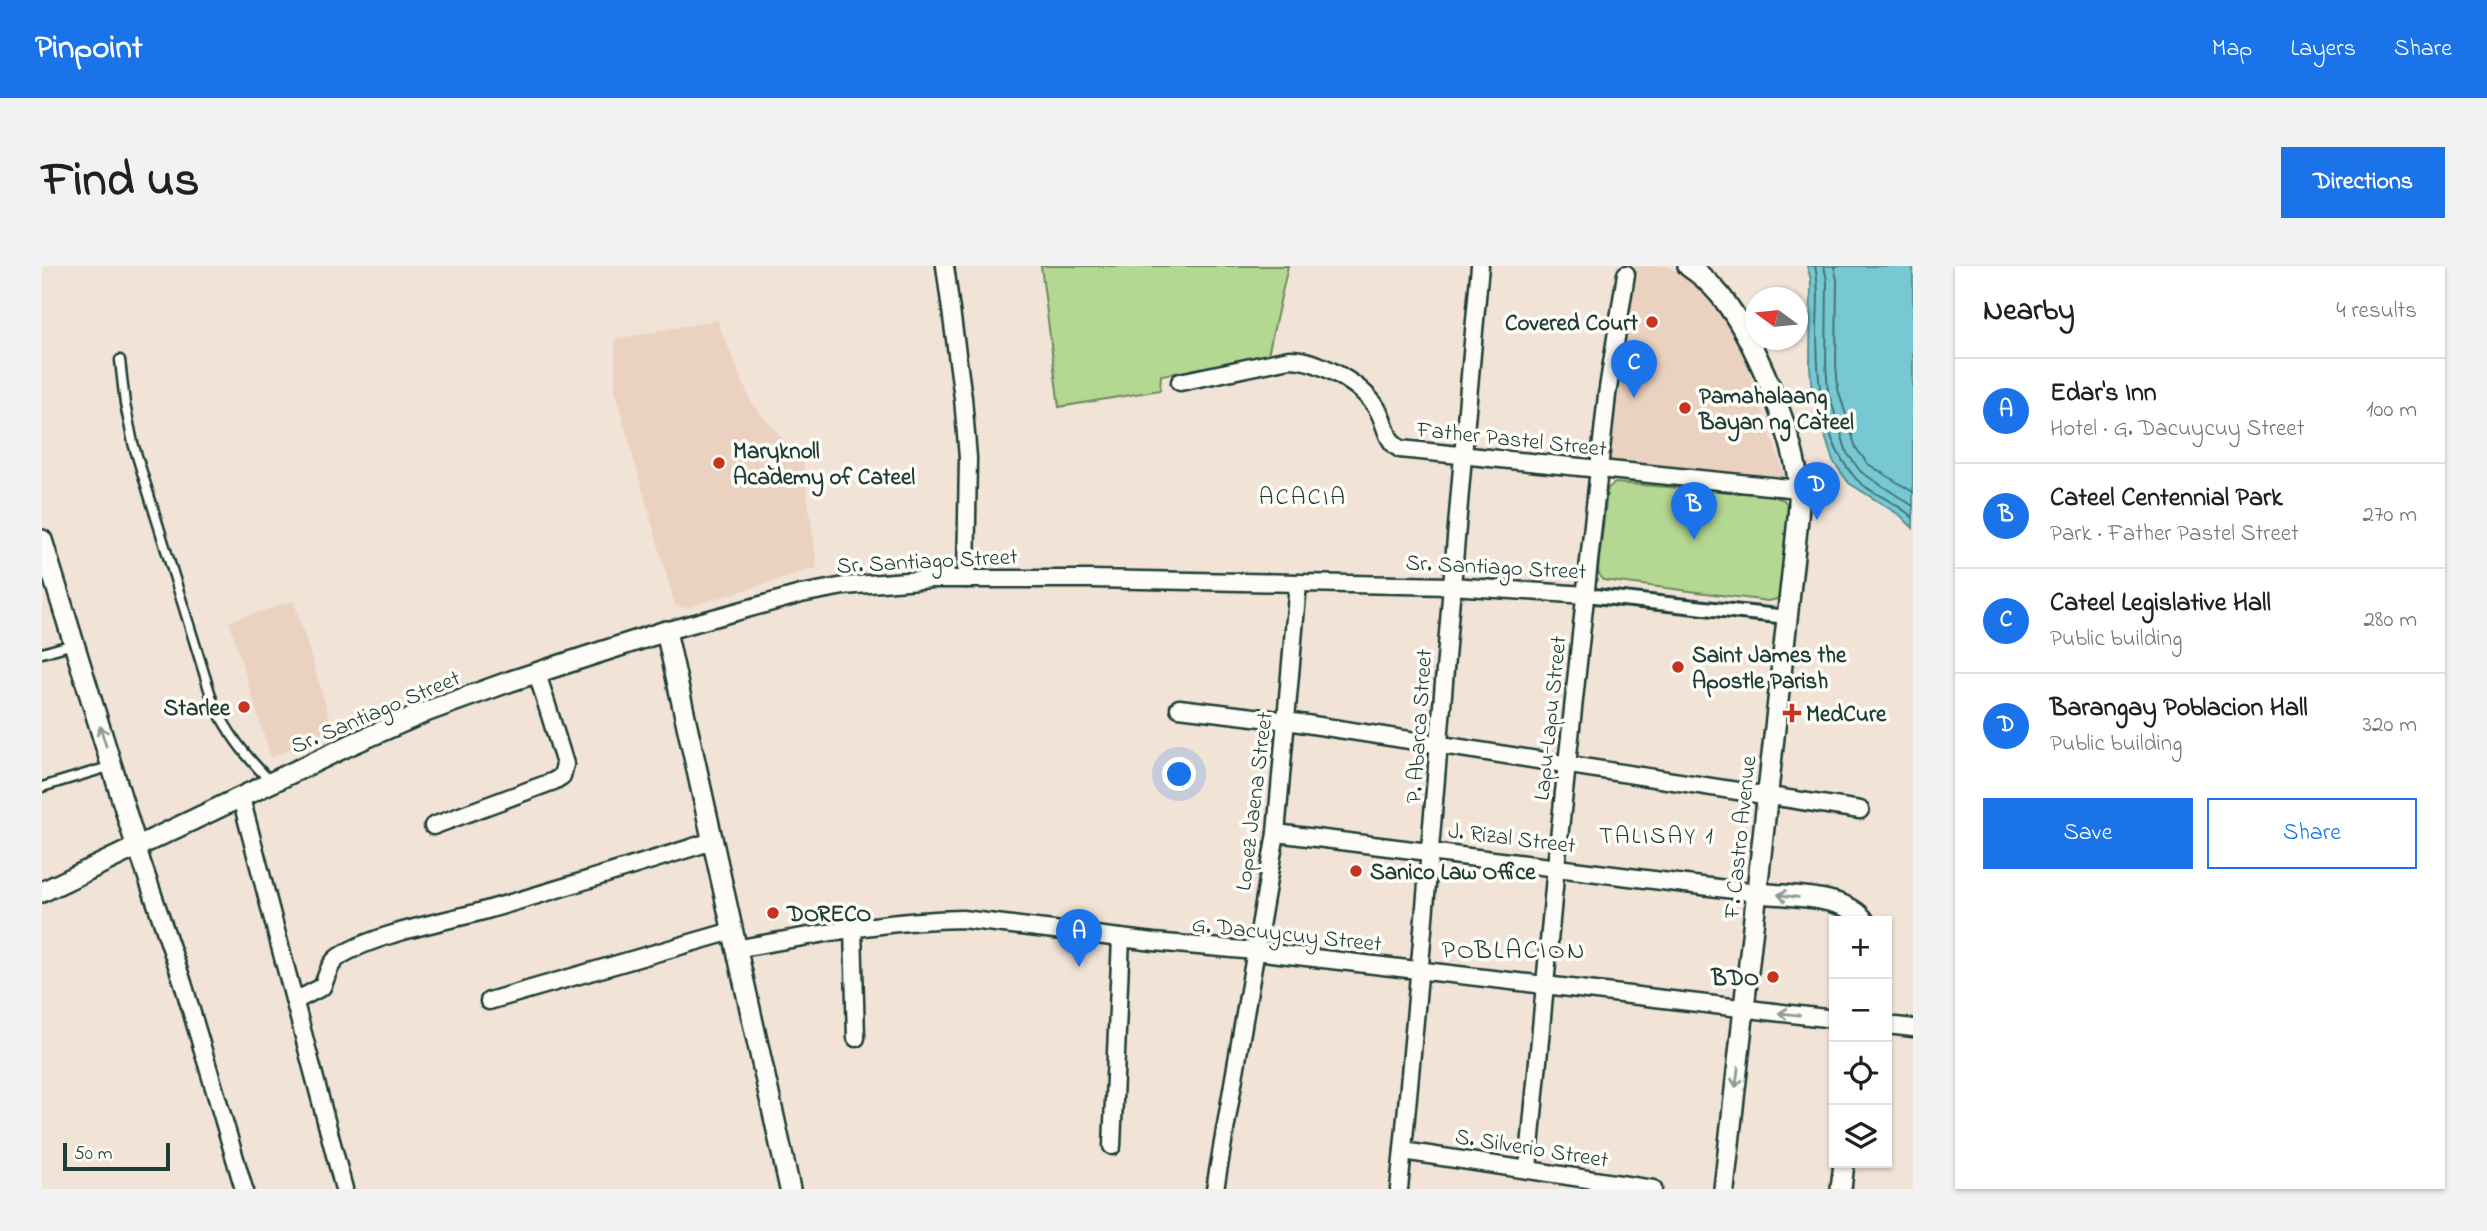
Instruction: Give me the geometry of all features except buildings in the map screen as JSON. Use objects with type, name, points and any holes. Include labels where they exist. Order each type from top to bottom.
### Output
[{"type":"street","points":[[945,266],[963,398],[968,458],[966,579]]},
{"type":"street","name":"P. Abarca Street","points":[[1399,1189],[1421,971],[1451,586],[1480,266]]},
{"type":"street","name":"F. Castro Avenue","points":[[1688,266],[1703,276],[1720,295],[1749,342],[1783,425],[1795,464],[1799,489],[1758,893],[1724,1189]]},
{"type":"street","name":"Lapu-Lapu Street","points":[[1528,1169],[1556,866],[1607,395],[1626,274]]},
{"type":"street","name":"Father Pastel Street","points":[[1180,382],[1289,359],[1312,362],[1325,367],[1370,398],[1378,409],[1394,446],[1406,450],[1799,489]]},
{"type":"street","points":[[42,540],[137,848],[183,983],[243,1189]]},
{"type":"street","name":"Sr. Santiago Street","points":[[43,890],[137,848],[352,744],[428,711],[666,631],[760,604],[844,586],[966,579],[1451,586],[1586,595],[1787,617]]},
{"type":"street","name":"Lopez Jaena Street","points":[[1214,1189],[1276,833],[1298,584]]},
{"type":"street","points":[[666,631],[790,1189]]},
{"type":"street","points":[[433,826],[562,776],[565,764],[537,673]]},
{"type":"street","points":[[1179,708],[1287,721],[1860,810]]},
{"type":"street","points":[[242,798],[344,1189]]},
{"type":"street","name":"J. Rizal Street","points":[[1276,833],[1556,866],[1840,904],[1853,909],[1860,916]]},
{"type":"street","points":[[295,1001],[322,987],[331,963],[352,948],[713,841]]},
{"type":"street","name":"G. Dacuycuy Street","points":[[489,1001],[734,940],[930,919],[962,919],[1829,1018]]},
{"type":"street","points":[[853,929],[856,1038]]},
{"type":"street","points":[[1112,1146],[1121,938]]},
{"type":"street","points":[[1892,1026],[1913,1028]]},
{"type":"street","name":"S. Silverio Street","points":[[1403,1151],[1653,1189]]},
{"type":"street","points":[[1841,1189],[1843,1168]]},
{"type":"lane","points":[[120,360],[133,443],[212,699],[223,725],[246,756],[273,783]]},
{"type":"lane","points":[[42,653],[74,643]]},
{"type":"lane","points":[[42,788],[112,766]]},
{"type":"shaded area","points":[[1631,266],[1668,266],[1706,289],[1738,338],[1785,477],[1606,465],[1612,395]]},
{"type":"shaded area","name":"Maryknoll Academy of Cateel","points":[[717,320],[752,404],[803,461],[817,568],[686,608],[675,605],[615,392],[615,339]]},
{"type":"shaded area","points":[[294,601],[333,729],[271,758],[229,621]]},
{"type":"green space","points":[[1041,266],[1288,266],[1267,359],[1161,375],[1160,390],[1059,407]]},
{"type":"green space","points":[[1615,483],[1770,495],[1784,500],[1791,510],[1780,596],[1768,601],[1603,580],[1598,570],[1607,493],[1608,488]]},
{"type":"water","points":[[1807,266],[1913,266],[1913,528],[1901,516],[1849,483],[1833,461],[1812,395],[1811,280]]},
{"type":"place","name":"Covered Court","points":[[1652,322]]},
{"type":"place","name":"Cateel Legislative Hall","points":[[1634,398]]},
{"type":"place","name":"Pamahalaang Bayan ng Cateel","points":[[1685,408]]},
{"type":"place","name":"Maryknoll Academy of Cateel","points":[[719,463]]},
{"type":"place","name":"Barangay Poblacion Hall","points":[[1817,520]]},
{"type":"place","name":"Cateel Centennial Park","points":[[1694,540]]},
{"type":"place","name":"Saint James the Apostle Parish","points":[[1678,667]]},
{"type":"place","name":"Starlee","points":[[244,707]]},
{"type":"place","name":"MedCure","points":[[1792,713]]},
{"type":"place","name":"Sanico Law Office","points":[[1356,871]]},
{"type":"place","name":"DORECO","points":[[773,913]]},
{"type":"place","name":"Edar's Inn","points":[[1079,967]]},
{"type":"place","name":"BDO","points":[[1773,977]]},
{"type":"district","name":"ACACIA","points":[[1303,496]]},
{"type":"district","name":"TALISAY 1","points":[[1657,835]]},
{"type":"district","name":"POBLACION","points":[[1514,949]]}]
